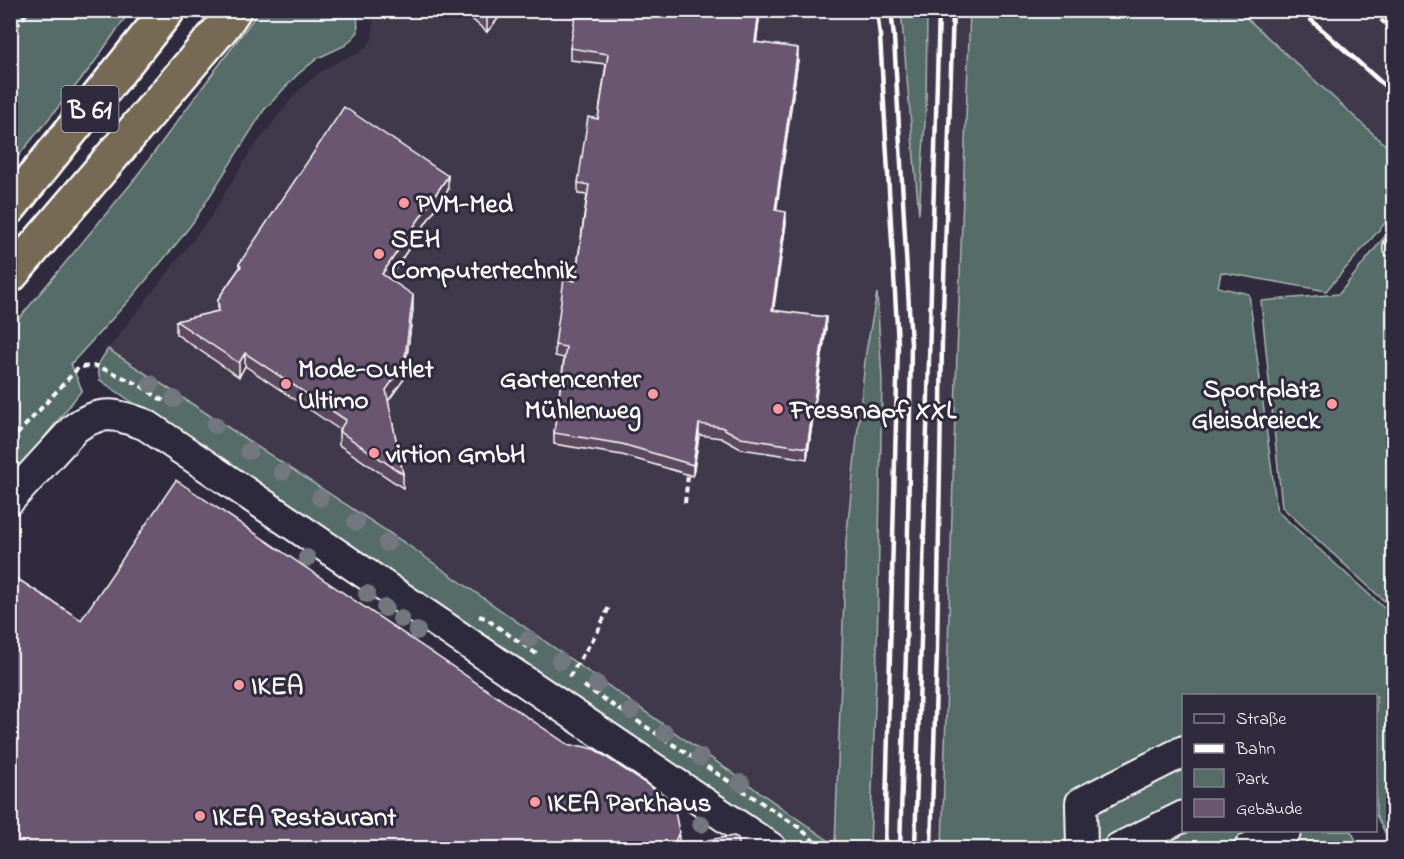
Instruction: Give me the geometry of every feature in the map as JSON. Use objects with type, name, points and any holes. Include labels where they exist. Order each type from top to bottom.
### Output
[{"type":"highway","name":"B 61","points":[[10,207],[168,10]]},
{"type":"highway","name":"B 61","points":[[10,276],[209,43],[234,10]]},
{"type":"lane","points":[[10,499],[75,428],[86,420],[113,414],[146,425],[771,849]]},
{"type":"lane","points":[[1082,849],[1081,802],[1182,752]]},
{"type":"lane","points":[[1119,849],[1182,817]]},
{"type":"lane","points":[[1250,849],[1284,832]]},
{"type":"lane","points":[[1292,832],[1296,849]]},
{"type":"path","points":[[10,35],[29,10]]},
{"type":"path","points":[[1377,10],[1380,19],[1394,31]]},
{"type":"path","points":[[10,442],[79,367]]},
{"type":"path","points":[[685,503],[688,475]]},
{"type":"path","points":[[569,677],[598,630],[609,607]]},
{"type":"shaded area","points":[[374,11],[901,11],[919,208],[926,106],[927,11],[970,11],[942,848],[870,848],[877,649],[877,296],[866,352],[846,541],[836,845],[405,543],[108,349],[209,219],[250,152],[296,93],[317,74],[359,53],[367,46],[372,39]]},
{"type":"shaded area","points":[[1239,11],[1393,11],[1393,152]]},
{"type":"green space","points":[[10,11],[130,11],[91,67],[11,165]]},
{"type":"green space","points":[[259,11],[357,11],[358,32],[346,45],[318,58],[297,75],[264,110],[194,221],[132,297],[71,364],[82,390],[11,479],[11,328],[130,185]]},
{"type":"green space","points":[[901,11],[927,11],[926,106],[919,214]]},
{"type":"green space","points":[[970,11],[1239,11],[1393,152],[1393,214],[1326,291],[1221,272],[1218,287],[1249,294],[1277,511],[1393,616],[1393,848],[1377,817],[1377,694],[1182,694],[1182,832],[1352,832],[1360,848],[942,848]]},
{"type":"green space","name":"Sportplatz Gleisdreieck","points":[[1393,226],[1393,609],[1282,507],[1261,301],[1339,294]]},
{"type":"green space","points":[[877,293],[882,380],[877,649],[870,848],[838,848],[836,846],[836,848],[794,848],[435,609],[100,380],[97,366],[108,349],[405,543],[835,845],[846,541],[866,352]]},
{"type":"building","points":[[478,10],[494,10],[487,18]]},
{"type":"building","points":[[576,10],[759,10],[755,42],[798,48],[775,210],[786,212],[772,310],[826,317],[807,448],[741,438],[721,427],[699,424],[693,465],[622,444],[554,433],[566,347],[555,345],[564,279],[575,281],[589,185],[578,183],[588,117],[598,119],[608,54],[570,48]]},
{"type":"building","points":[[344,107],[448,176],[382,274],[413,295],[404,365],[386,390],[403,474],[339,431],[346,420],[245,353],[239,363],[176,321],[219,311],[218,299],[241,266],[239,264]]},
{"type":"building","points":[[1394,230],[1394,251],[1383,242]]},
{"type":"building","name":"IKEA","points":[[176,480],[570,746],[594,749],[667,798],[675,811],[679,832],[672,849],[10,849],[10,574],[81,620]]},
{"type":"building","points":[[734,836],[738,838],[740,849],[709,849],[708,840]]},
{"type":"railway","points":[[877,10],[898,344],[885,848]]},
{"type":"railway","points":[[891,10],[911,344],[900,848]]},
{"type":"railway","points":[[915,848],[939,10]]},
{"type":"railway","points":[[931,848],[942,342],[953,10]]},
{"type":"railway","points":[[1300,10],[1394,94]]},
{"type":"place","name":"PVM-Med","points":[[404,203]]},
{"type":"place","name":"SEH Computertechnik","points":[[379,254]]},
{"type":"place","name":"Mode-Outlet Ultimo","points":[[286,384]]},
{"type":"place","name":"Gartencenter Mühlenweg","points":[[653,394]]},
{"type":"place","name":"Sportplatz Gleisdreieck","points":[[1332,404]]},
{"type":"place","name":"Fressnapf XXL","points":[[778,409]]},
{"type":"place","name":"virtion GmbH","points":[[374,453]]},
{"type":"place","name":"IKEA","points":[[239,685]]},
{"type":"place","name":"IKEA Parkhaus","points":[[535,802]]},
{"type":"place","name":"IKEA Restaurant","points":[[200,816]]}]
